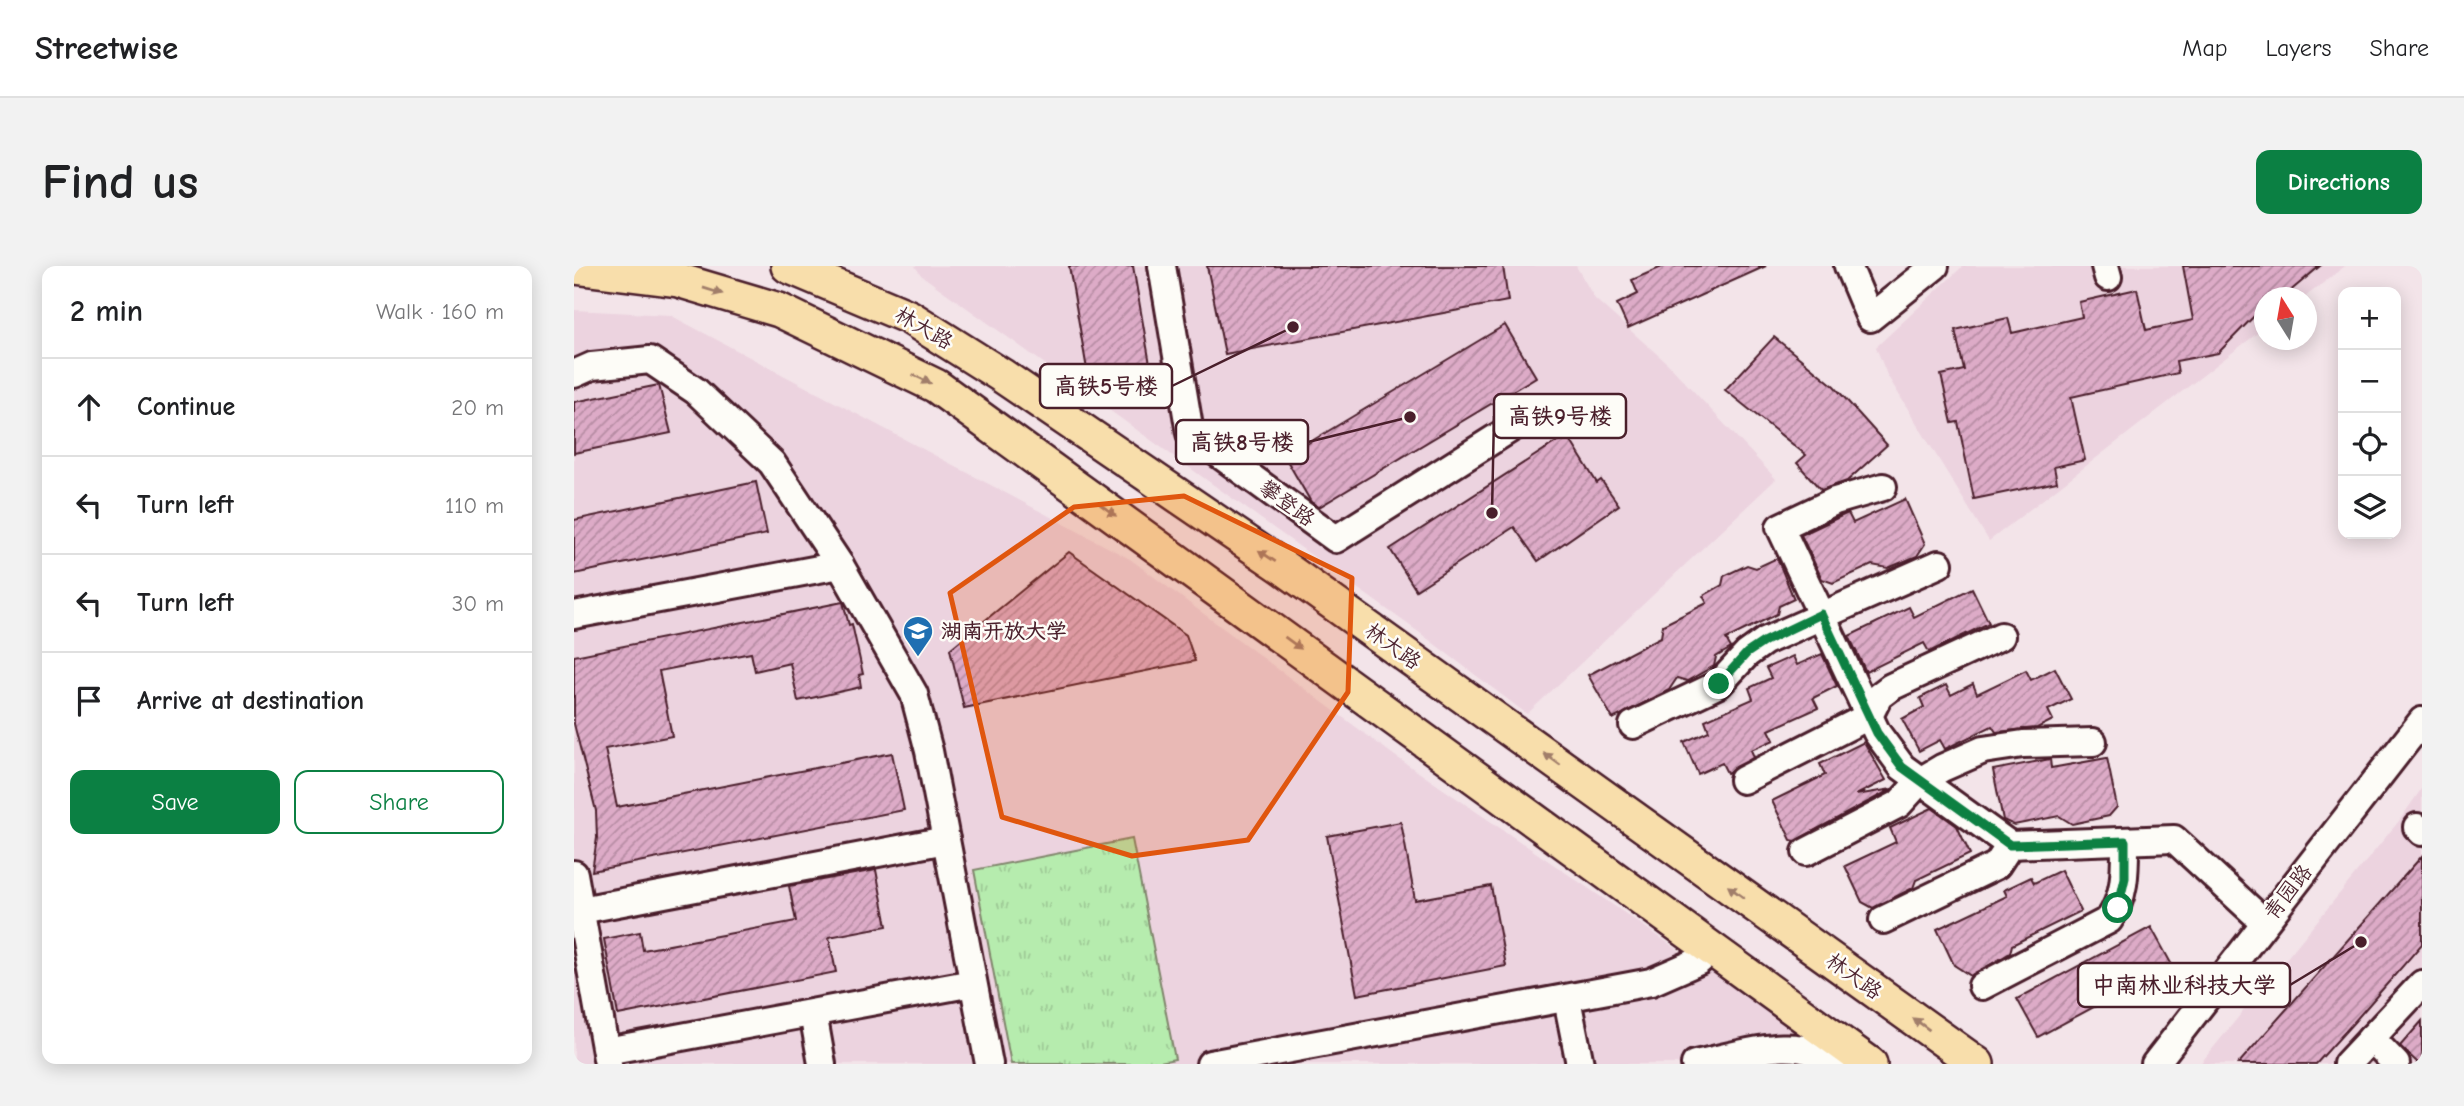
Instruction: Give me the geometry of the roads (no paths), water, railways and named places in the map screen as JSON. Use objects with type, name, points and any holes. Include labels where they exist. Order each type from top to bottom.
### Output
[{"type":"main road","name":"林大路","points":[[788,266],[909,317],[1001,375],[1280,565],[1977,1064]]},
{"type":"main road","points":[[574,267],[678,280],[779,310],[936,386],[1870,1064]]},
{"type":"street","name":"攀登路","points":[[1162,266],[1190,433],[1336,539],[1529,417]]},
{"type":"street","points":[[1848,266],[1870,318],[1935,266]]},
{"type":"street","points":[[574,374],[592,366],[650,360],[696,391],[772,463],[840,565],[914,694],[929,751],[989,1064]]},
{"type":"street","points":[[1883,487],[1835,501],[1780,527],[1869,716],[1902,767],[2010,845],[2174,839],[2264,922]]},
{"type":"street","points":[[1633,725],[1719,684],[1747,653],[1765,641],[1939,564]]},
{"type":"street","points":[[574,615],[840,565]]},
{"type":"street","points":[[1743,780],[1869,716],[1879,696],[1891,687],[2001,636]]},
{"type":"street","name":"青园路","points":[[2155,1064],[2422,721]]},
{"type":"street","points":[[1806,852],[1899,804],[1920,781],[1983,750],[2023,744],[2093,742]]},
{"type":"street","points":[[581,910],[946,840]]},
{"type":"street","points":[[1982,986],[2109,920],[2118,908],[2125,878],[2125,841]]},
{"type":"street","points":[[1883,920],[1997,864],[2010,845]]},
{"type":"street","points":[[574,874],[607,1058],[813,1013],[973,982]]},
{"type":"street","points":[[1210,1064],[1238,1061],[1651,982],[1699,961],[1713,949]]},
{"type":"street","points":[[2347,1064],[2422,984]]},
{"type":"street","points":[[1567,999],[1580,1064]]},
{"type":"street","points":[[813,1013],[822,1064]]},
{"type":"street","points":[[2371,1038],[2396,1064]]},
{"type":"street","points":[[1695,1064],[1772,1049],[1804,1047],[1835,1064]]},
{"type":"place","name":"高铁5号楼","points":[[1293,327]]},
{"type":"place","name":"高铁8号楼","points":[[1410,417]]},
{"type":"place","name":"高铁9号楼","points":[[1492,513]]},
{"type":"place","name":"湖南开放大学","points":[[918,658]]},
{"type":"place","name":"中南林业科技大学","points":[[2361,942]]}]
